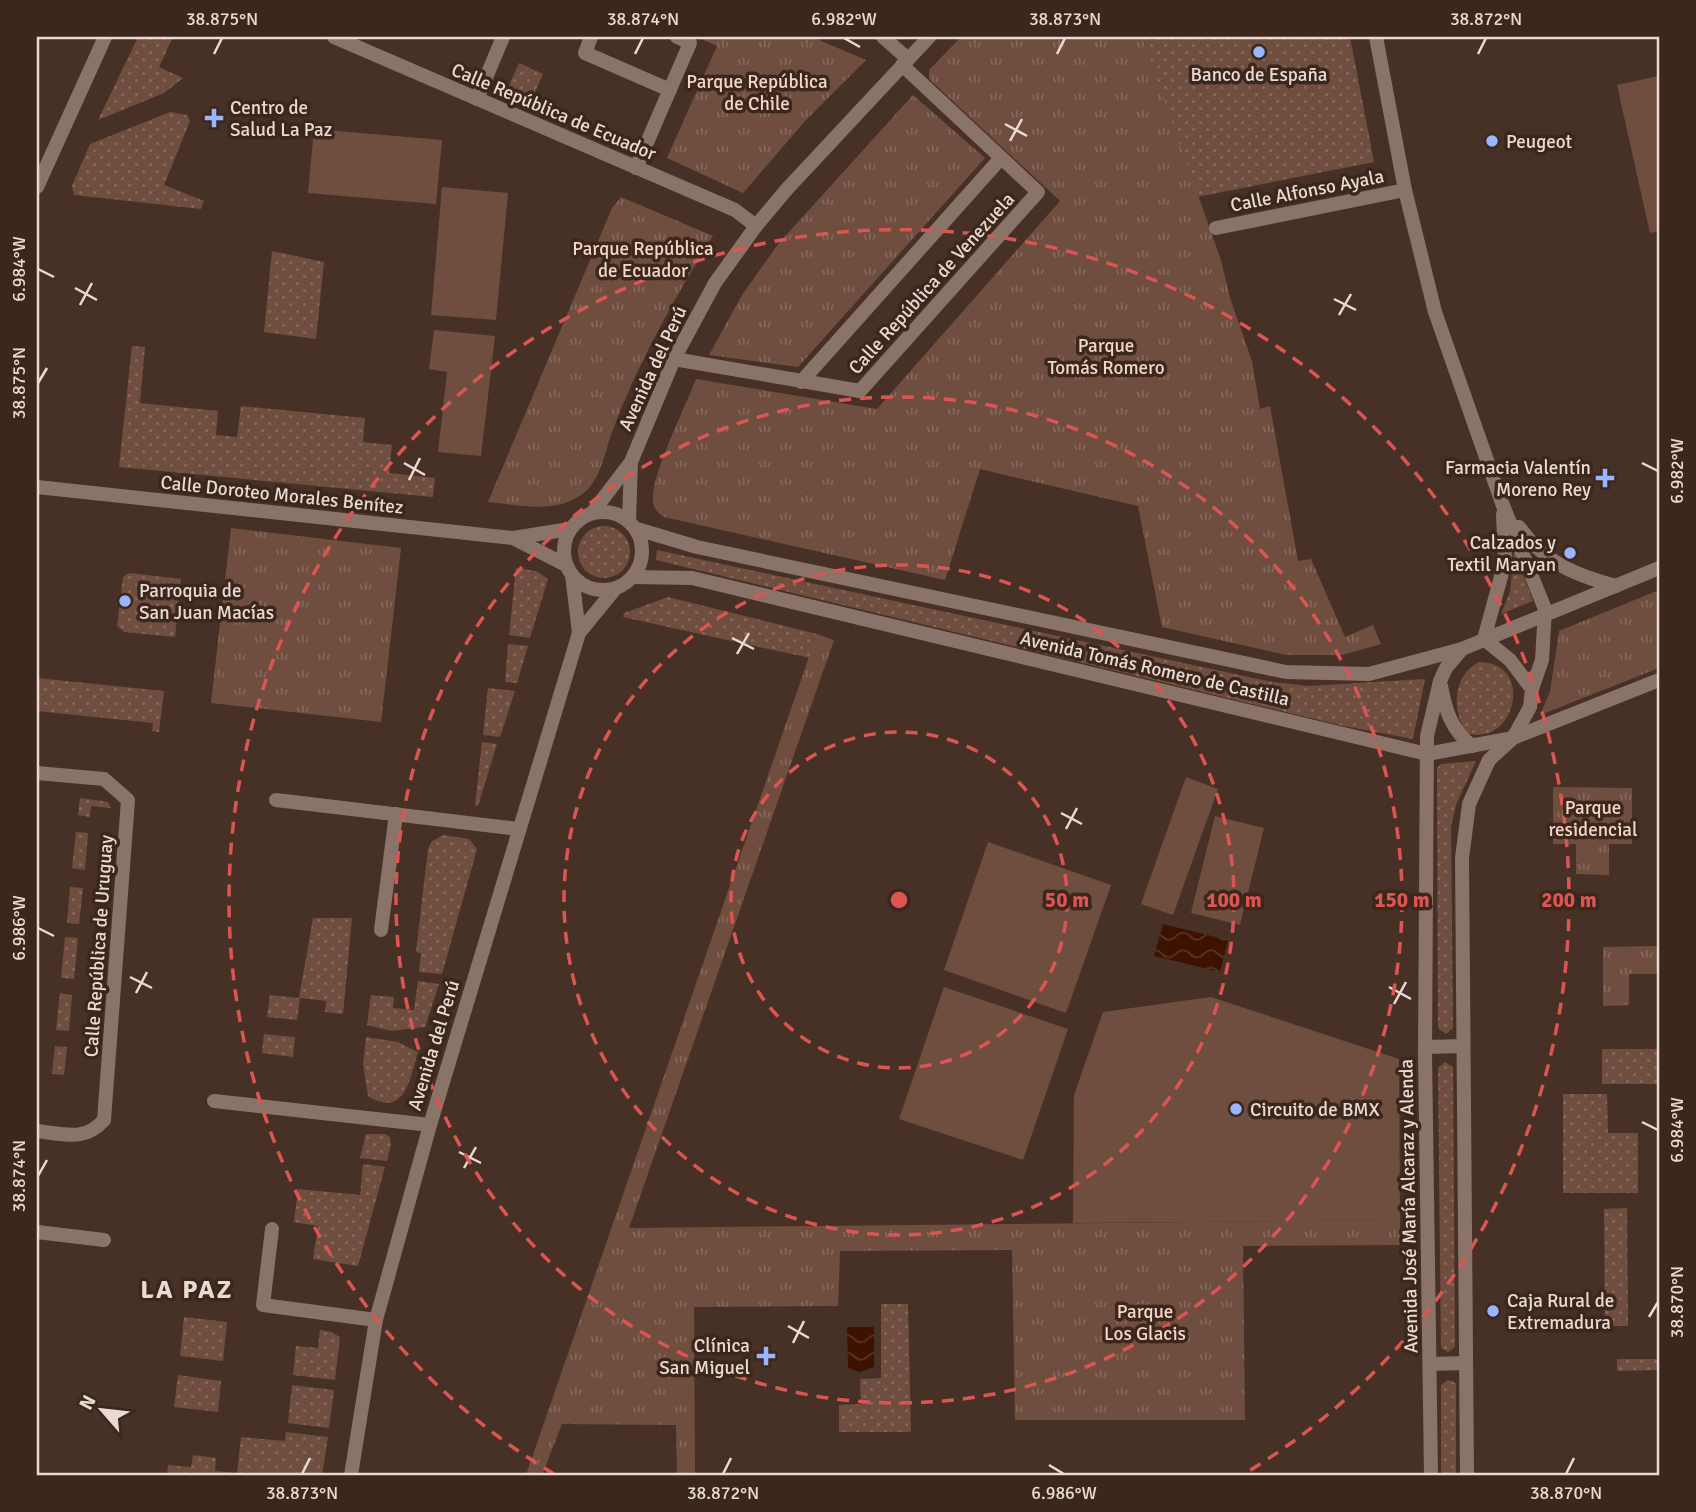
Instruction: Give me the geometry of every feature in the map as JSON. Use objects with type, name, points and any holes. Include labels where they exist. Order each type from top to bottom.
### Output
[{"type":"street","points":[[37,186],[105,37]]},
{"type":"street","name":"Calle República de Ecuador","points":[[334,37],[735,210],[756,226]]},
{"type":"street","points":[[477,99],[503,37]]},
{"type":"street","points":[[592,37],[585,53],[670,90]]},
{"type":"street","points":[[636,168],[690,43],[677,37]]},
{"type":"street","name":"Calle República de Venezuela","points":[[674,359],[860,391],[1038,192],[905,62],[883,37]]},
{"type":"street","name":"Avenida del Perú","points":[[592,513],[631,462],[674,359],[715,283],[756,226],[821,150],[929,37]]},
{"type":"street","points":[[1376,37],[1405,190],[1435,313],[1502,503],[1534,575],[1545,610],[1542,660],[1532,689],[1530,707],[1513,738],[1489,760],[1469,804],[1462,858],[1466,1475]]},
{"type":"street","name":"Calle República de Venezuela","points":[[801,382],[1001,158]]},
{"type":"street","name":"Calle Alfonso Ayala","points":[[1216,228],[1405,190]]},
{"type":"street","name":"Avenida del Perú","points":[[631,462],[633,525]]},
{"type":"street","name":"Calle Doroteo Morales Benítez","points":[[40,485],[513,538],[570,529]]},
{"type":"street","points":[[1502,503],[1527,538],[1557,566],[1616,586]]},
{"type":"street","points":[[1502,503],[1505,562],[1483,639],[1510,660],[1532,689]]},
{"type":"street","points":[[592,513],[618,514],[633,525],[643,553],[634,577],[615,589],[591,589],[569,570],[565,541],[570,529],[592,513]]},
{"type":"street","name":"Avenida Tomás Romero de Castilla","points":[[633,525],[697,547],[1286,672],[1370,674],[1462,649],[1659,568]]},
{"type":"street","name":"Calle Doroteo Morales Benítez","points":[[513,538],[569,570]]},
{"type":"street","name":"Avenida del Perú","points":[[569,570],[579,633]]},
{"type":"street","name":"Avenida Tomás Romero de Castilla","points":[[634,577],[703,581],[1427,754],[1513,738],[1659,680]]},
{"type":"street","name":"Avenida del Perú","points":[[351,1475],[376,1320],[430,1125],[518,829],[579,633],[615,589]]},
{"type":"street","name":"Avenida José María Alcaraz y Alenda","points":[[1431,1475],[1426,1047],[1427,736],[1440,681],[1446,668],[1462,649]]},
{"type":"street","points":[[1440,681],[1446,714],[1456,733],[1472,746]]},
{"type":"street","name":"Calle República de Uruguay","points":[[37,773],[104,779],[128,800],[104,1120],[93,1132],[76,1135],[37,1131]]},
{"type":"street","points":[[276,800],[518,829]]},
{"type":"street","points":[[381,930],[396,814]]},
{"type":"street","name":"Avenida José María Alcaraz y Alenda","points":[[1426,1047],[1463,1046]]},
{"type":"street","points":[[215,1101],[430,1125]]},
{"type":"street","points":[[272,1229],[263,1305],[376,1320]]},
{"type":"street","points":[[37,1232],[104,1240]]},
{"type":"street","name":"Avenida José María Alcaraz y Alenda","points":[[1430,1364],[1466,1363]]},
{"type":"green space","points":[[138,37],[173,37],[159,67],[183,78],[164,93],[98,120]]},
{"type":"green space","name":"Parque República de Chile","points":[[697,37],[812,37],[866,60],[806,120],[743,193],[667,158],[717,46]]},
{"type":"green space","name":"Parque Tomás Romero","points":[[961,37],[1142,37],[1221,260],[1230,298],[1252,361],[1260,409],[1270,406],[1298,561],[1311,559],[1345,637],[1373,625],[1381,644],[1342,655],[1287,655],[1162,627],[1138,506],[980,469],[945,580],[664,517],[656,510],[653,499],[657,474],[696,379],[877,409],[1060,201],[929,79],[929,70]]},
{"type":"green space","points":[[1142,37],[1350,37],[1374,162],[1197,197]]},
{"type":"green space","points":[[519,63],[543,74],[531,101],[507,90]]},
{"type":"green space","points":[[1659,76],[1659,231],[1650,233],[1617,85]]},
{"type":"green space","points":[[913,95],[985,158],[798,367],[709,355],[742,295],[779,243]]},
{"type":"green space","points":[[170,112],[187,115],[190,121],[164,185],[204,201],[201,209],[74,195],[72,186],[90,144]]},
{"type":"green space","points":[[314,129],[442,140],[436,204],[308,193]]},
{"type":"green space","points":[[442,187],[508,193],[496,320],[431,315]]},
{"type":"green space","name":"Parque República de Ecuador","points":[[621,197],[713,236],[645,356],[591,486],[575,498],[552,506],[488,502],[612,208]]},
{"type":"green space","points":[[272,251],[324,262],[316,339],[264,332]]},
{"type":"green space","points":[[434,330],[495,336],[481,456],[438,452],[447,372],[429,369]]},
{"type":"green space","points":[[132,346],[145,347],[140,403],[218,411],[216,435],[237,437],[241,406],[365,418],[363,442],[392,445],[389,473],[435,478],[433,497],[119,467]]},
{"type":"green space","points":[[604,526],[623,533],[630,552],[623,571],[604,578],[585,571],[578,552],[585,533]]},
{"type":"green space","points":[[231,528],[401,548],[381,722],[211,703]]},
{"type":"green space","points":[[657,550],[1272,682],[1309,686],[1425,679],[1413,739],[1344,726],[656,560]]},
{"type":"green space","points":[[1514,551],[1533,601],[1501,614],[1510,592]]},
{"type":"green space","points":[[516,568],[536,571],[548,579],[530,638],[509,635]]},
{"type":"green space","points":[[129,573],[181,579],[175,637],[124,632],[117,626],[123,577]]},
{"type":"green space","points":[[1659,590],[1659,668],[1540,715],[1550,692],[1559,631]]},
{"type":"green space","points":[[668,597],[817,634],[810,658],[623,617],[624,613]]},
{"type":"green space","name":"Parque Los Glacis","points":[[817,634],[834,640],[629,1228],[1400,1220],[1400,1245],[1243,1246],[1245,1420],[1015,1420],[1012,1250],[840,1251],[838,1306],[694,1307],[695,1475],[677,1475],[676,1425],[562,1424],[542,1475],[526,1475]]},
{"type":"green space","points":[[508,644],[528,646],[517,683],[505,682]]},
{"type":"green space","points":[[1479,662],[1497,666],[1508,675],[1513,688],[1512,703],[1507,717],[1497,728],[1483,734],[1466,733],[1458,714],[1457,694],[1464,676]]},
{"type":"green space","points":[[37,678],[164,691],[159,732],[152,731],[153,723],[37,711]]},
{"type":"green space","points":[[488,688],[515,691],[500,737],[483,735]]},
{"type":"green space","points":[[482,742],[497,744],[478,806],[475,805]]},
{"type":"green space","points":[[1476,761],[1456,805],[1451,827],[1453,1028],[1446,1034],[1438,1028],[1437,768],[1441,764]]},
{"type":"green space","points":[[1186,777],[1218,789],[1173,915],[1141,904]]},
{"type":"green space","name":"Parque residencial","points":[[1553,787],[1632,788],[1632,844],[1609,844],[1609,875],[1576,874],[1576,844],[1553,844]]},
{"type":"green space","points":[[80,798],[108,802],[111,808],[91,806],[90,817],[78,815]]},
{"type":"green space","points":[[1215,816],[1264,828],[1240,925],[1191,913]]},
{"type":"green space","points":[[76,832],[88,833],[85,870],[72,868]]},
{"type":"green space","points":[[443,835],[469,839],[477,849],[442,974],[419,972],[421,953],[416,952],[428,849],[431,842]]},
{"type":"green space","points":[[988,842],[1111,885],[1066,1013],[944,970]]},
{"type":"green space","points":[[70,887],[83,888],[79,924],[67,923]]},
{"type":"green space","points":[[313,918],[352,918],[343,1014],[325,1012],[326,1001],[300,998],[297,1020],[267,1017],[270,995],[299,998]]},
{"type":"green space","points":[[65,937],[78,938],[74,979],[61,978]]},
{"type":"green space","points":[[1659,946],[1659,974],[1629,974],[1629,1005],[1603,1006],[1603,947]]},
{"type":"green space","points":[[418,981],[439,984],[425,1027],[391,1031],[367,1025],[371,995],[394,997],[393,1008],[414,1010]]},
{"type":"green space","points":[[944,987],[1068,1029],[1023,1160],[899,1119]]},
{"type":"green space","points":[[60,993],[72,995],[69,1031],[56,1030]]},
{"type":"green space","name":"Circuito de BMX","points":[[1211,997],[1399,1059],[1400,1220],[1073,1223],[1074,1095],[1103,1012]]},
{"type":"green space","points":[[264,1034],[295,1037],[293,1057],[262,1053]]},
{"type":"green space","points":[[366,1037],[398,1042],[418,1052],[408,1083],[398,1099],[380,1102],[368,1096],[363,1064]]},
{"type":"green space","points":[[55,1046],[67,1047],[64,1075],[52,1074]]},
{"type":"green space","points":[[1602,1049],[1659,1049],[1659,1084],[1602,1084]]},
{"type":"green space","points":[[1445,1062],[1453,1067],[1455,1347],[1448,1352],[1441,1348],[1438,1068]]},
{"type":"green space","points":[[1563,1094],[1607,1094],[1608,1133],[1638,1133],[1638,1193],[1563,1193]]},
{"type":"green space","points":[[366,1134],[385,1134],[390,1137],[387,1161],[360,1158]]},
{"type":"green space","points":[[363,1164],[385,1167],[358,1266],[313,1259],[318,1226],[294,1222],[298,1189],[360,1195]]},
{"type":"green space","points":[[1627,1208],[1628,1326],[1605,1326],[1604,1209]]},
{"type":"green space","points":[[881,1304],[908,1304],[911,1432],[839,1432],[839,1405],[861,1404],[860,1379],[881,1378]]},
{"type":"green space","points":[[184,1317],[227,1322],[223,1361],[180,1356]]},
{"type":"green space","points":[[320,1330],[340,1337],[335,1380],[293,1375],[296,1346],[318,1348]]},
{"type":"green space","points":[[1617,1359],[1659,1359],[1659,1370],[1617,1371]]},
{"type":"green space","points":[[178,1375],[221,1381],[218,1412],[174,1407]]},
{"type":"green space","points":[[1448,1380],[1456,1383],[1456,1475],[1441,1475],[1441,1385]]},
{"type":"green space","points":[[292,1385],[334,1390],[329,1428],[288,1423]]},
{"type":"green space","points":[[286,1432],[328,1437],[322,1475],[167,1475],[168,1465],[191,1467],[193,1455],[216,1458],[215,1471],[237,1473],[241,1437],[285,1441]]},
{"type":"water","points":[[1163,924],[1228,940],[1220,972],[1154,956]]},
{"type":"water","points":[[847,1327],[874,1327],[874,1367],[859,1372],[848,1368]]},
{"type":"place","name":"Banco de España","points":[[1259,52]]},
{"type":"place","name":"Centro de Salud La Paz","points":[[214,118]]},
{"type":"place","name":"Peugeot","points":[[1492,141]]},
{"type":"place","name":"Farmacia Valentín Moreno Rey","points":[[1605,478]]},
{"type":"place","name":"Calzados y Textil Maryan","points":[[1570,553]]},
{"type":"place","name":"Parroquia de San Juan Macías","points":[[125,601]]},
{"type":"place","name":"Circuito de BMX","points":[[1236,1109]]},
{"type":"place","name":"Caja Rural de Extremadura","points":[[1493,1311]]},
{"type":"place","name":"Clínica San Miguel","points":[[766,1356]]},
{"type":"district","name":"LA PAZ","points":[[187,1289]]}]
